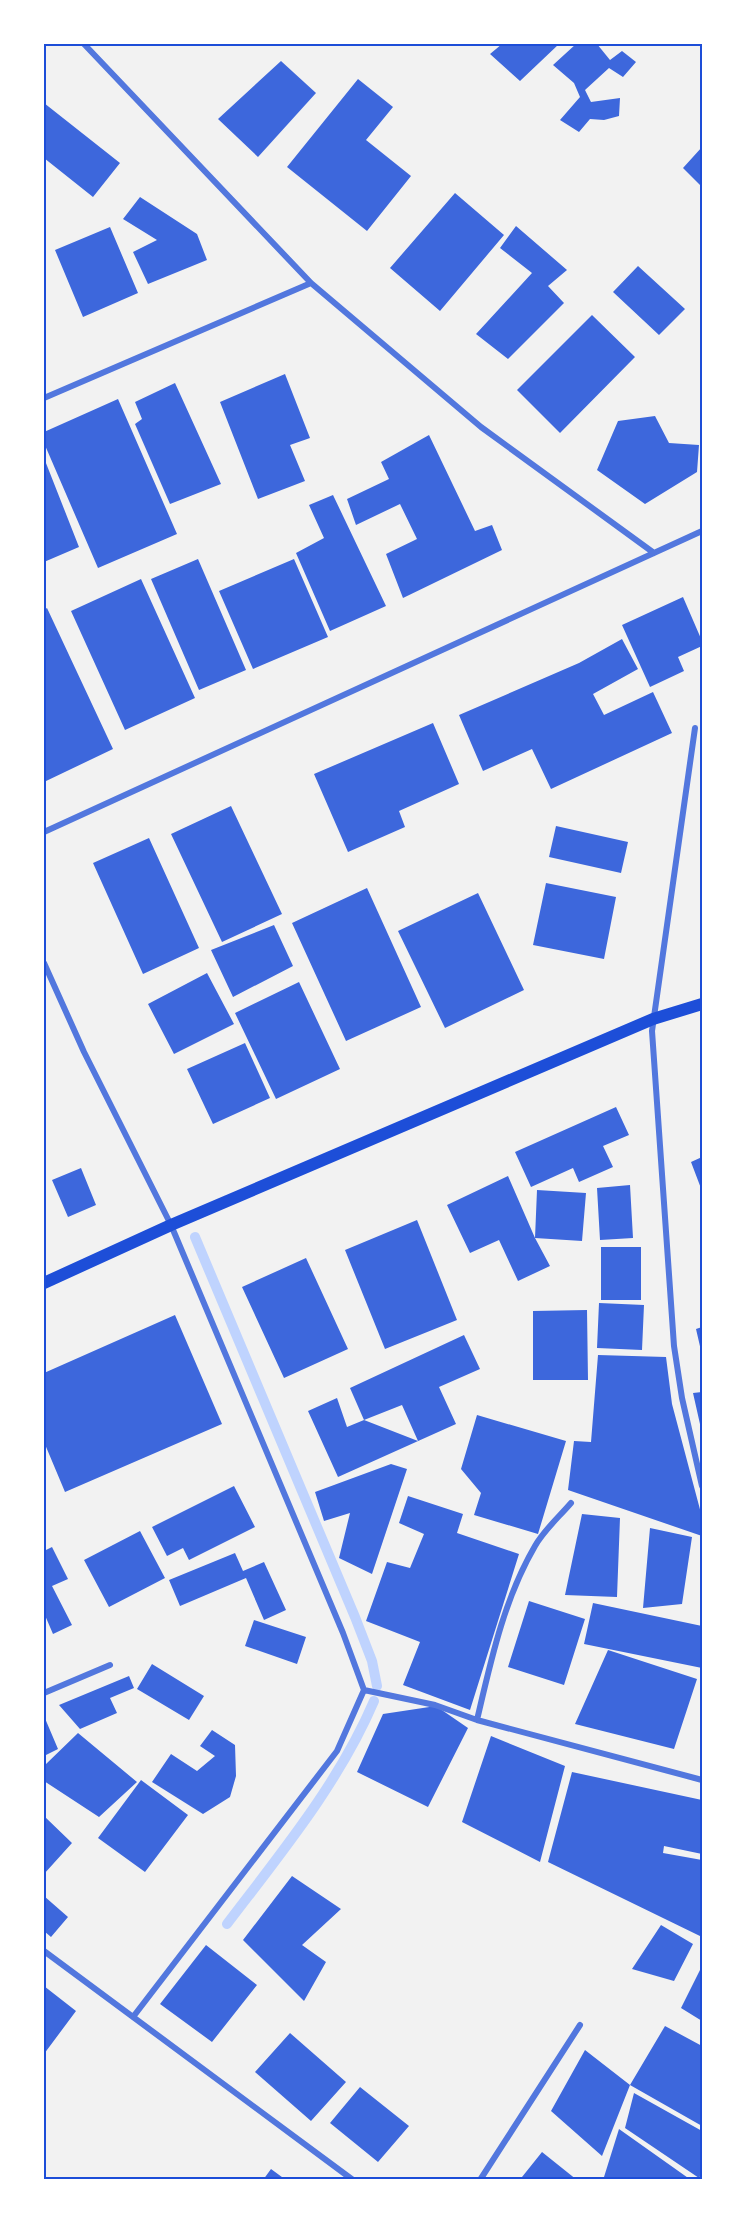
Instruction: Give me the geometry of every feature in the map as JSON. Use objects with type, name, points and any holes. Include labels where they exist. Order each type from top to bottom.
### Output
[{"type":"main road","points":[[44,1283],[171,1225],[653,1019],[702,1004]]},
{"type":"street","points":[[84,44],[311,283],[480,427],[654,552]]},
{"type":"street","points":[[44,398],[311,283]]},
{"type":"street","points":[[44,832],[702,531]]},
{"type":"street","points":[[695,728],[652,1031],[674,1346],[694,1456],[702,1486]]},
{"type":"street","points":[[44,963],[84,1052],[171,1225],[343,1634],[364,1690],[337,1751],[133,2017]]},
{"type":"street","points":[[477,1720],[494,1649],[512,1593],[536,1544],[571,1503]]},
{"type":"street","points":[[44,1693],[110,1665]]},
{"type":"street","points":[[364,1690],[435,1705],[477,1720],[702,1780]]},
{"type":"street","points":[[44,1951],[353,2180]]},
{"type":"street","points":[[480,2180],[580,2025]]},
{"type":"building","points":[[502,44],[559,44],[520,81],[490,54]]},
{"type":"building","points":[[576,44],[597,44],[610,60],[622,51],[636,62],[623,77],[609,68],[585,90],[591,102],[620,98],[619,116],[604,120],[590,119],[579,132],[560,120],[580,97],[574,83],[553,65]]},
{"type":"building","points":[[281,61],[316,93],[258,157],[218,119]]},
{"type":"building","points":[[358,79],[393,107],[366,140],[411,176],[367,231],[287,167]]},
{"type":"building","points":[[44,103],[120,163],[93,197],[44,158]]},
{"type":"building","points":[[702,147],[702,187],[683,168]]},
{"type":"building","points":[[455,193],[504,235],[440,311],[390,268]]},
{"type":"building","points":[[140,197],[197,234],[207,260],[148,284],[133,252],[157,240],[123,219]]},
{"type":"building","points":[[516,226],[567,270],[548,286],[564,303],[508,359],[476,334],[532,273],[500,248]]},
{"type":"building","points":[[110,227],[138,293],[83,317],[55,250]]},
{"type":"building","points":[[638,266],[685,309],[659,335],[613,292]]},
{"type":"building","points":[[592,315],[635,357],[560,433],[517,390]]},
{"type":"building","points":[[285,374],[310,438],[290,445],[305,481],[258,499],[220,402]]},
{"type":"building","points":[[175,383],[221,484],[170,504],[135,424],[142,419],[135,402]]},
{"type":"building","points":[[118,399],[177,534],[98,568],[44,443],[44,432]]},
{"type":"building","points":[[655,416],[669,443],[699,445],[697,472],[645,504],[597,470],[618,421]]},
{"type":"building","points":[[429,435],[475,531],[492,525],[502,550],[403,598],[386,554],[417,539],[400,504],[356,525],[347,499],[389,479],[381,462]]},
{"type":"building","points":[[44,458],[79,547],[44,562]]},
{"type":"building","points":[[333,495],[386,606],[330,631],[296,553],[324,538],[309,505]]},
{"type":"building","points":[[198,559],[246,670],[199,690],[151,579]]},
{"type":"building","points":[[294,559],[328,637],[253,669],[219,591]]},
{"type":"building","points":[[141,579],[195,698],[125,730],[71,611]]},
{"type":"building","points":[[683,597],[702,641],[702,646],[678,657],[684,671],[650,687],[622,625]]},
{"type":"building","points":[[47,608],[113,749],[44,782],[44,610]]},
{"type":"building","points":[[622,639],[638,669],[593,694],[604,715],[653,692],[672,733],[551,789],[532,749],[483,771],[459,715],[579,663]]},
{"type":"building","points":[[433,723],[459,784],[399,811],[405,827],[348,852],[314,774]]},
{"type":"building","points":[[231,806],[282,914],[222,942],[171,834]]},
{"type":"building","points":[[556,826],[628,842],[621,873],[549,857]]},
{"type":"building","points":[[149,838],[199,948],[143,974],[93,863]]},
{"type":"building","points":[[546,883],[616,897],[604,959],[533,945]]},
{"type":"building","points":[[367,888],[421,1007],[346,1041],[292,923]]},
{"type":"building","points":[[478,893],[524,990],[445,1028],[398,931]]},
{"type":"building","points":[[274,925],[293,966],[233,997],[211,950]]},
{"type":"building","points":[[207,973],[234,1024],[174,1054],[148,1004]]},
{"type":"building","points":[[299,982],[340,1069],[276,1099],[235,1013]]},
{"type":"building","points":[[245,1043],[270,1098],[213,1124],[187,1069]]},
{"type":"building","points":[[616,1107],[629,1135],[603,1146],[613,1167],[579,1182],[573,1168],[531,1187],[515,1152]]},
{"type":"building","points":[[702,1157],[702,1191],[691,1162]]},
{"type":"building","points":[[81,1168],[96,1205],[68,1217],[52,1180]]},
{"type":"building","points":[[508,1176],[550,1266],[518,1281],[499,1240],[470,1253],[447,1205]]},
{"type":"building","points":[[630,1185],[633,1238],[600,1240],[597,1188]]},
{"type":"building","points":[[537,1190],[586,1193],[582,1241],[535,1238]]},
{"type":"building","points":[[417,1220],[457,1320],[385,1349],[345,1250]]},
{"type":"building","points":[[601,1247],[641,1247],[641,1300],[601,1300]]},
{"type":"building","points":[[306,1258],[348,1349],[284,1378],[242,1287]]},
{"type":"building","points":[[599,1303],[644,1305],[642,1350],[597,1348]]},
{"type":"building","points":[[587,1310],[588,1380],[533,1380],[533,1311]]},
{"type":"building","points":[[175,1315],[222,1424],[65,1492],[44,1442],[44,1373]]},
{"type":"building","points":[[702,1327],[702,1355],[696,1329]]},
{"type":"building","points":[[464,1335],[480,1369],[439,1387],[456,1424],[338,1477],[308,1411],[337,1398],[347,1427],[364,1420],[350,1388]],"holes":[[[402,1405],[418,1441],[364,1420]]]},
{"type":"building","points":[[598,1355],[666,1357],[672,1404],[702,1517],[702,1536],[568,1490],[574,1441],[591,1442]]},
{"type":"building","points":[[702,1392],[702,1433],[693,1393]]},
{"type":"building","points":[[477,1415],[566,1441],[538,1534],[474,1515],[481,1493],[461,1469]]},
{"type":"building","points":[[391,1464],[407,1469],[372,1574],[339,1558],[350,1513],[324,1521],[315,1492]]},
{"type":"building","points":[[234,1486],[255,1527],[189,1560],[183,1548],[167,1556],[152,1527]]},
{"type":"building","points":[[408,1496],[463,1514],[457,1533],[519,1554],[470,1710],[403,1685],[420,1642],[366,1621],[387,1562],[410,1568],[424,1534],[399,1523]]},
{"type":"building","points":[[582,1514],[620,1518],[617,1597],[565,1595]]},
{"type":"building","points":[[650,1528],[692,1537],[682,1604],[643,1608]]},
{"type":"building","points":[[140,1531],[165,1578],[109,1607],[84,1560]]},
{"type":"building","points":[[52,1547],[68,1579],[52,1586],[72,1625],[53,1634],[44,1613],[44,1551]]},
{"type":"building","points":[[235,1553],[243,1571],[264,1562],[286,1610],[264,1620],[246,1578],[180,1606],[169,1580]]},
{"type":"building","points":[[529,1601],[585,1619],[564,1685],[508,1667]]},
{"type":"building","points":[[593,1603],[702,1626],[702,1668],[584,1644]]},
{"type":"building","points":[[254,1620],[306,1637],[297,1664],[245,1646]]},
{"type":"building","points":[[608,1650],[697,1679],[674,1749],[575,1724]]},
{"type":"building","points":[[152,1664],[204,1696],[189,1720],[137,1689]]},
{"type":"building","points":[[129,1676],[134,1688],[110,1698],[117,1713],[80,1729],[59,1705]]},
{"type":"building","points":[[436,1706],[468,1728],[428,1807],[357,1772],[383,1714]]},
{"type":"building","points":[[44,1716],[58,1749],[44,1756]]},
{"type":"building","points":[[212,1730],[235,1745],[236,1776],[230,1797],[203,1814],[152,1782],[171,1754],[197,1771],[215,1756],[200,1746]]},
{"type":"building","points":[[78,1733],[137,1782],[99,1817],[44,1781],[44,1766]]},
{"type":"building","points":[[491,1736],[565,1766],[540,1862],[462,1822]]},
{"type":"building","points":[[572,1772],[702,1800],[702,1854],[664,1846],[663,1853],[702,1860],[702,1937],[548,1862]]},
{"type":"building","points":[[141,1780],[188,1815],[145,1872],[98,1838]]},
{"type":"building","points":[[44,1816],[72,1843],[44,1874]]},
{"type":"building","points":[[292,1876],[341,1909],[302,1945],[326,1962],[304,2001],[243,1940]]},
{"type":"building","points":[[44,1896],[68,1917],[51,1937],[44,1931]]},
{"type":"building","points":[[661,1925],[693,1944],[674,1981],[632,1969]]},
{"type":"building","points":[[206,1945],[257,1985],[212,2042],[160,2004]]},
{"type":"building","points":[[702,1966],[702,2021],[681,2008]]},
{"type":"building","points":[[44,1986],[76,2011],[44,2054]]},
{"type":"building","points":[[665,2026],[702,2046],[702,2126],[630,2085]]},
{"type":"building","points":[[290,2033],[346,2082],[311,2121],[255,2072]]},
{"type":"building","points":[[585,2050],[630,2085],[602,2156],[551,2111]]},
{"type":"building","points":[[360,2087],[409,2126],[378,2162],[330,2123]]},
{"type":"building","points":[[634,2093],[702,2131],[702,2173],[699,2178],[625,2128]]},
{"type":"building","points":[[619,2129],[691,2180],[607,2180],[604,2177]]},
{"type":"building","points":[[542,2152],[577,2180],[526,2180],[522,2177]]},
{"type":"building","points":[[271,2169],[286,2180],[263,2180]]},
{"type":"waterway","points":[[195,1237],[355,1617],[372,1661],[377,1686]]},
{"type":"waterway","points":[[227,1924],[308,1817],[344,1760],[374,1701]]}]
